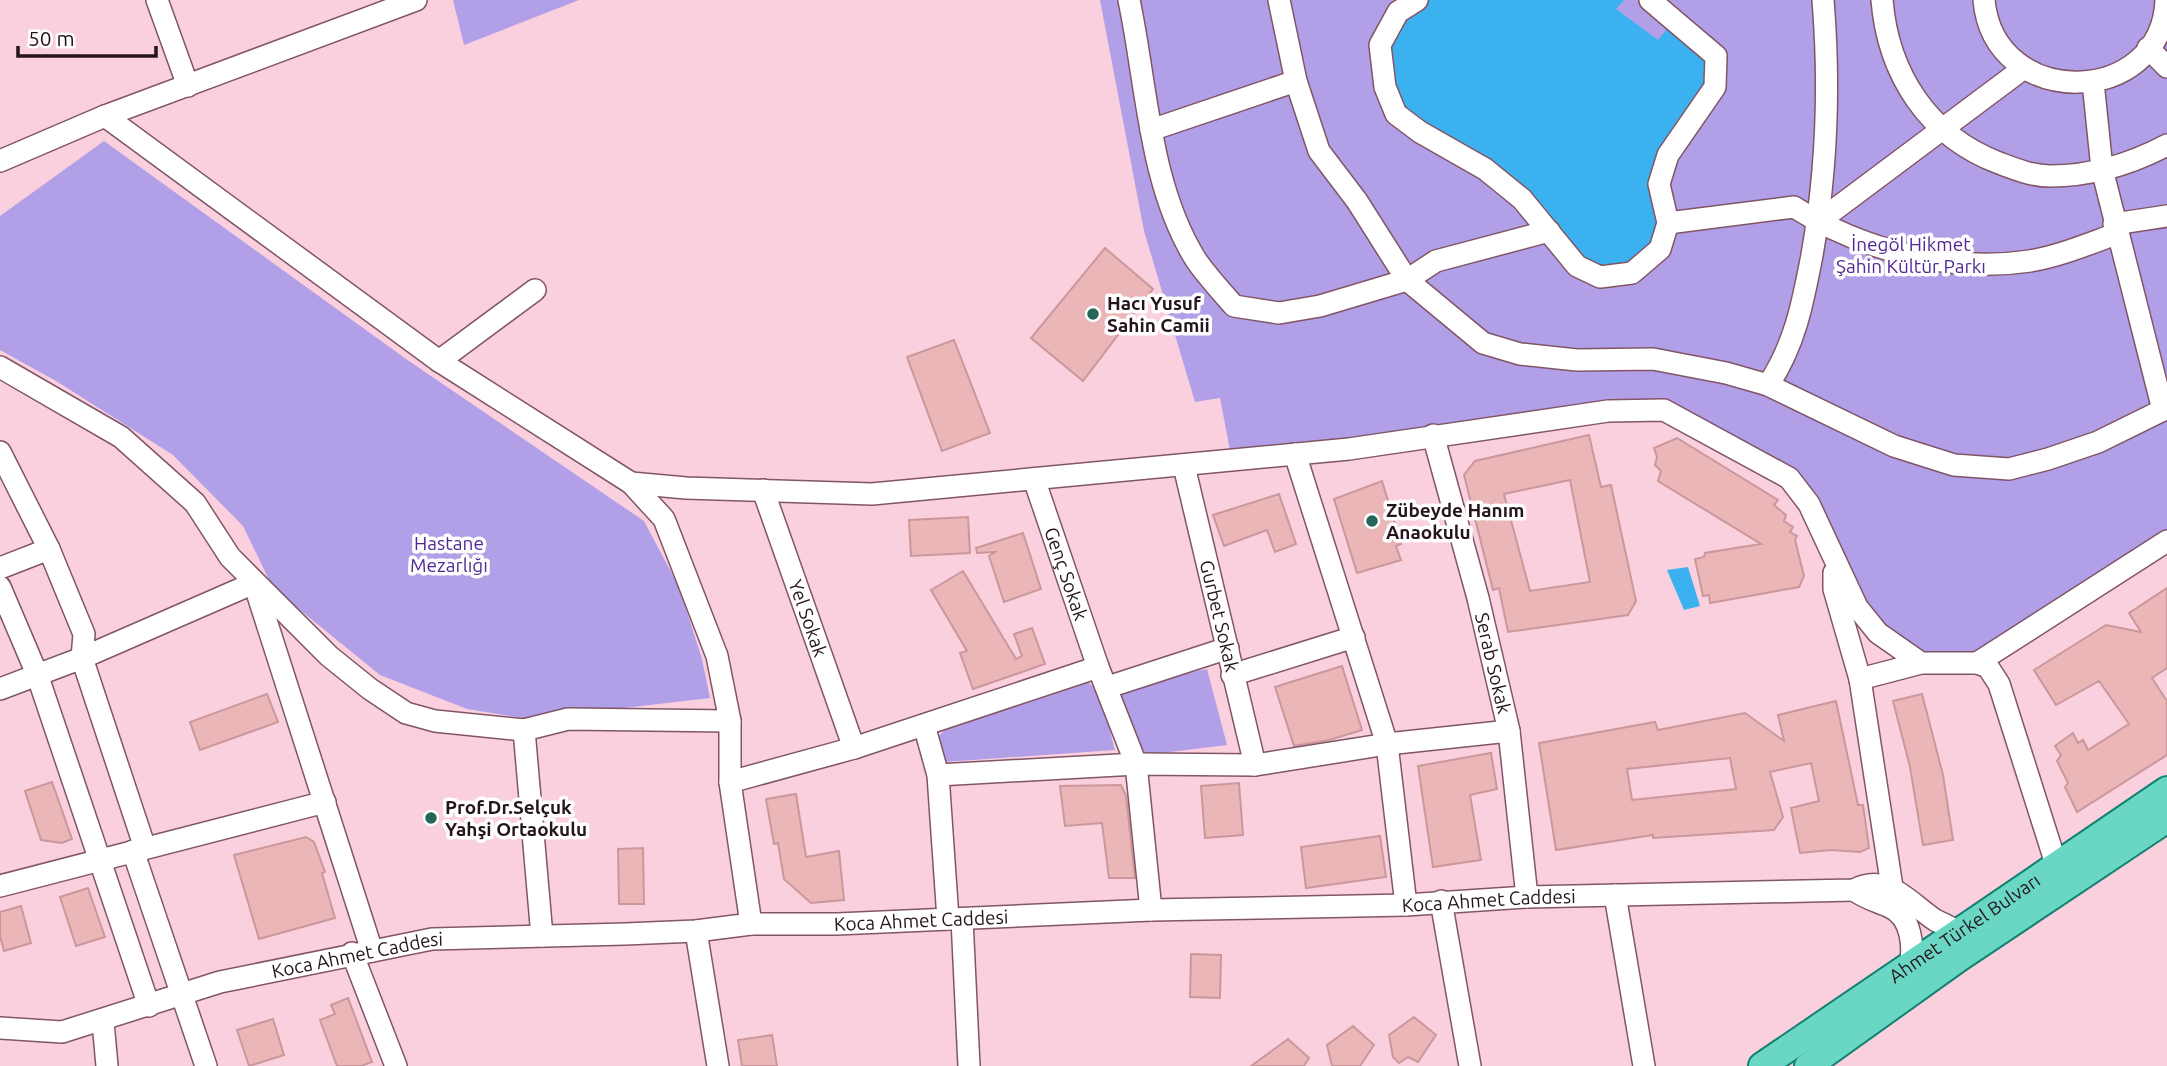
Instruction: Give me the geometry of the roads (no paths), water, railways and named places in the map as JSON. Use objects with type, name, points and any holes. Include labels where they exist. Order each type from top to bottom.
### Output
[{"type":"main road","name":"Ahmet Türkel Bulvarı","points":[[1762,1066],[2167,790]]},
{"type":"main road","name":"Ahmet Türkel Bulvarı","points":[[1808,1066],[1959,958],[2167,819]]},
{"type":"street","points":[[157,0],[188,86]]},
{"type":"street","points":[[0,161],[105,116],[416,0]]},
{"type":"street","points":[[1129,0],[1151,130],[1179,225],[1196,260],[1234,306],[1279,313],[1320,306],[1407,280],[1436,261],[1549,231]]},
{"type":"street","points":[[1279,0],[1296,81],[1319,151],[1357,201],[1407,280],[1483,343],[1520,354],[1577,360],[1653,359],[1726,373],[1768,385],[1894,446],[1954,465],[2009,469],[2098,442],[2165,409],[2115,229],[2102,169],[2093,82]]},
{"type":"street","points":[[1417,0],[1398,12],[1380,45],[1385,87],[1396,114],[1420,132],[1485,169],[1522,199],[1577,266],[1600,277],[1632,273],[1660,249],[1668,223],[1659,184],[1668,155],[1715,87],[1716,56],[1650,0]]},
{"type":"street","points":[[1768,385],[1786,359],[1801,312],[1818,222],[1826,144],[1827,51],[1823,0]]},
{"type":"street","points":[[1882,0],[1884,26],[1905,85],[1941,130],[1980,156],[2018,170],[2047,176],[2135,162],[2167,145]]},
{"type":"street","points":[[1984,0],[1993,34],[2006,53],[2024,68],[2057,82],[2093,82],[2114,75],[2133,64],[2148,48],[2159,29],[2166,0]]},
{"type":"street","points":[[2148,48],[2167,67]]},
{"type":"street","points":[[1818,222],[2024,68]]},
{"type":"street","points":[[1151,130],[1296,81]]},
{"type":"street","points":[[105,116],[439,361],[631,483],[664,519],[717,656],[730,721],[730,782],[751,924]]},
{"type":"street","points":[[1668,223],[1794,207],[1818,222],[1860,241],[1948,262],[2029,261],[2064,253],[2115,229],[2167,216]]},
{"type":"street","points":[[439,361],[535,290]]},
{"type":"street","points":[[0,367],[121,437],[195,503],[230,557],[254,583],[278,602],[330,656],[370,690],[406,713],[435,722],[524,730],[568,719],[730,721]]},
{"type":"street","points":[[631,483],[872,494],[1349,449],[1608,411],[1664,410],[1789,478],[1809,504],[1857,607],[1871,625],[1898,650],[1921,663]]},
{"type":"street","name":"Serab Sokak","points":[[1433,435],[1478,597],[1509,731],[1527,897]]},
{"type":"street","points":[[0,452],[49,549],[84,634],[82,658],[180,996],[206,1066]]},
{"type":"street","points":[[1295,454],[1387,744],[1406,905]]},
{"type":"street","name":"Gurbet Sokak","points":[[1184,466],[1255,765]]},
{"type":"street","name":"Genç Sokak","points":[[1034,479],[1098,667],[1136,764],[1151,909]]},
{"type":"street","name":"Yel Sokak","points":[[763,490],[854,748]]},
{"type":"street","points":[[1976,663],[2167,541]]},
{"type":"street","points":[[0,568],[49,549]]},
{"type":"street","points":[[1834,556],[1834,589],[1860,679],[1892,897],[1908,926],[1914,948],[1910,967]]},
{"type":"street","points":[[0,689],[82,658],[254,583]]},
{"type":"street","points":[[254,583],[325,802],[362,952],[396,1066]]},
{"type":"street","points":[[0,587],[37,674],[149,1006]]},
{"type":"street","points":[[1232,675],[1354,637]]},
{"type":"street","points":[[1108,687],[1228,648]]},
{"type":"street","points":[[1860,679],[1921,663],[1976,663],[1988,667],[1999,684],[2057,867]]},
{"type":"street","points":[[730,782],[854,748],[1098,667]]},
{"type":"street","points":[[924,726],[938,775],[969,1066]]},
{"type":"street","points":[[524,730],[542,936]]},
{"type":"street","points":[[938,775],[1136,764],[1255,765],[1387,744],[1509,731]]},
{"type":"street","points":[[0,886],[102,862],[139,849],[325,802]]},
{"type":"street","name":"Koca Ahmet Caddesi","points":[[0,1028],[62,1032],[103,1022],[220,982],[432,939],[696,931],[751,924],[955,919],[1151,909],[1406,905],[1527,897],[1854,890],[1866,883],[1892,897]]},
{"type":"street","points":[[1615,895],[1644,1066]]},
{"type":"street","points":[[1892,897],[1960,932]]},
{"type":"street","points":[[1441,901],[1470,1066]]},
{"type":"street","points":[[696,931],[718,1066]]},
{"type":"street","points":[[103,1022],[107,1066]]},
{"type":"water","points":[[1417,0],[1624,0],[1616,9],[1658,40],[1675,19],[1716,56],[1715,87],[1669,155],[1660,249],[1600,277],[1522,199],[1396,114],[1380,45]]},
{"type":"water","points":[[1688,567],[1700,606],[1684,610],[1667,570]]},
{"type":"place","name":"Hacı Yusuf Sahin Camii","points":[[1093,314]]},
{"type":"place","name":"Zübeyde Hanım Anaokulu","points":[[1372,521]]},
{"type":"place","name":"Prof.Dr.Selçuk Yahşi Ortaokulu","points":[[431,818]]},
{"type":"park label","name":"İnegöl Hikmet Şahin Kültür Parkı","points":[[1911,255]]},
{"type":"park label","name":"Hastane Mezarlığı","points":[[449,554]]}]
